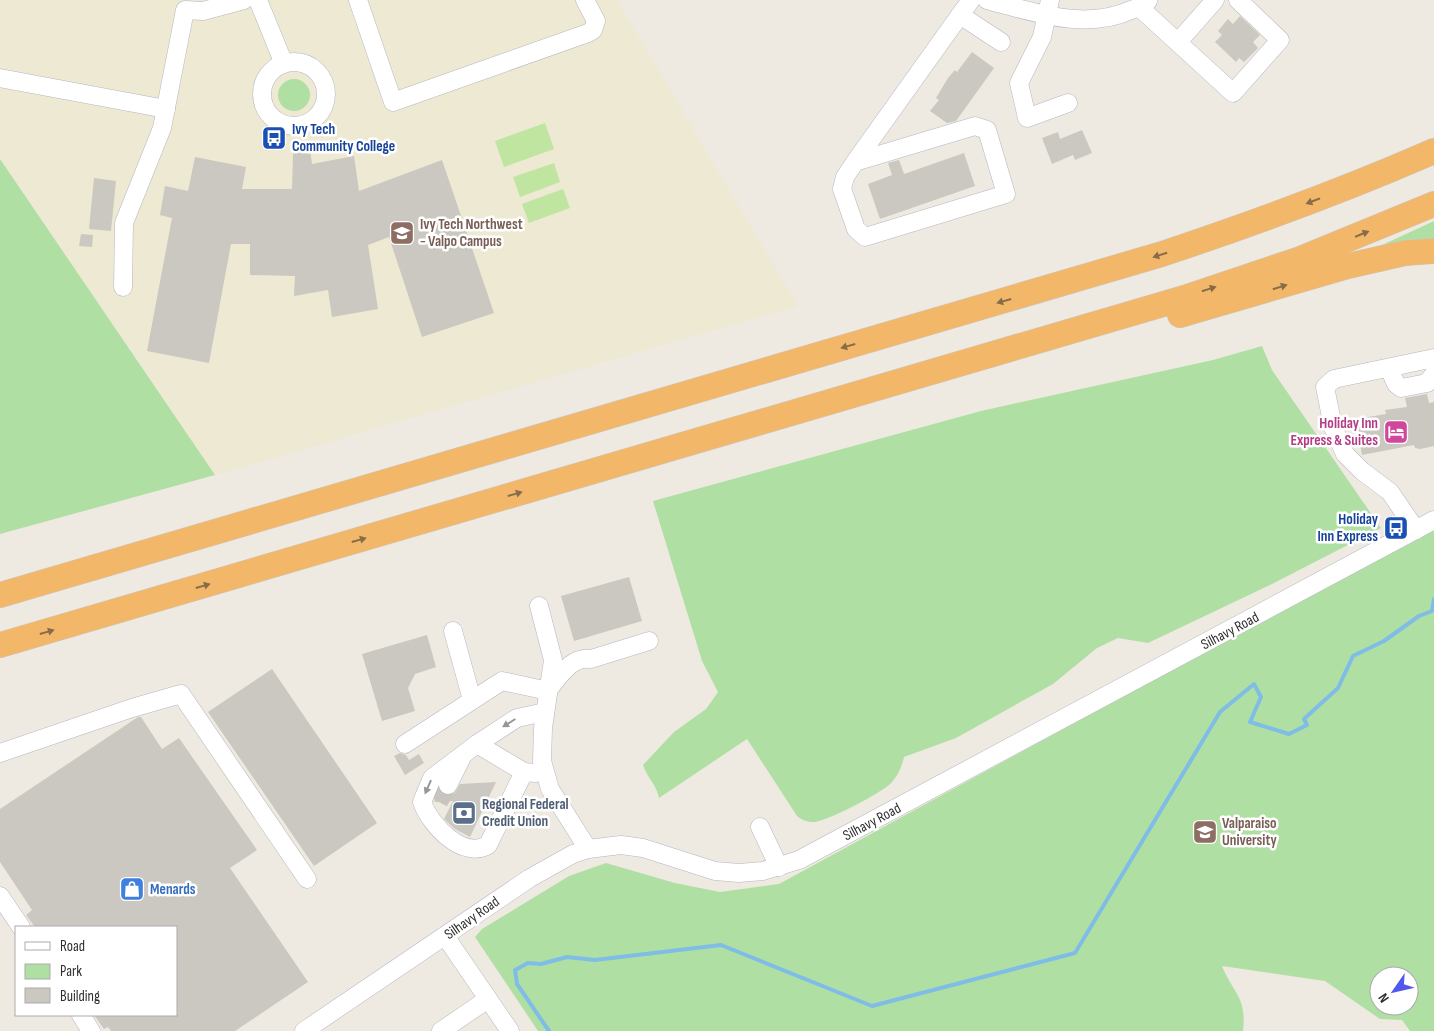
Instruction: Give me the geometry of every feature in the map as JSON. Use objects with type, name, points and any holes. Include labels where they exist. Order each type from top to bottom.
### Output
[{"type":"highway","points":[[1359,184],[1400,153],[1434,135]]},
{"type":"highway","points":[[0,595],[1162,254],[1258,222],[1359,184],[1434,151]]},
{"type":"highway","points":[[0,645],[1184,298],[1300,259],[1434,204]]},
{"type":"highway","points":[[978,358],[1040,354],[1238,299],[1348,266],[1405,253],[1434,251]]},
{"type":"highway","points":[[0,583],[28,576],[119,560]]},
{"type":"street","points":[[123,287],[124,223],[162,128],[186,5],[203,11],[244,0]]},
{"type":"street","points":[[258,0],[284,64]]},
{"type":"street","points":[[358,0],[393,102],[588,33],[593,30],[596,21],[585,0]]},
{"type":"street","points":[[855,162],[975,126],[987,130],[1006,194],[866,236],[856,229],[842,189],[844,177],[971,0]]},
{"type":"street","points":[[987,0],[1048,8],[1095,20],[1118,16],[1144,3],[1178,42],[1233,93],[1280,40],[1238,0]]},
{"type":"street","points":[[1178,42],[1215,0]]},
{"type":"street","points":[[1048,8],[1042,37],[1019,83],[1027,118],[1068,104]]},
{"type":"street","points":[[960,15],[1001,42]]},
{"type":"street","points":[[0,78],[166,109]]},
{"type":"street","points":[[1416,530],[1390,492],[1362,471],[1345,454],[1332,427],[1325,387],[1334,379],[1434,358]]},
{"type":"street","points":[[1388,368],[1396,384],[1401,388],[1427,383],[1434,374]]},
{"type":"street","name":"Silhavy Road","points":[[304,1031],[530,878],[561,860],[588,849],[621,845],[643,848],[715,871],[740,873],[779,867],[825,847],[1434,520]]},
{"type":"street","points":[[538,606],[553,660],[541,743],[542,761],[550,790],[588,849]]},
{"type":"street","points":[[453,631],[472,700]]},
{"type":"street","points":[[548,691],[570,664],[582,658],[591,659],[649,641]]},
{"type":"street","points":[[405,744],[502,681],[548,691]]},
{"type":"street","points":[[0,753],[132,708],[181,694],[307,879]]},
{"type":"street","points":[[524,772],[488,845],[480,850],[473,850],[446,837],[422,802],[432,778],[470,749],[517,718],[546,712]]},
{"type":"street","points":[[470,749],[524,772],[545,774]]},
{"type":"street","points":[[448,785],[470,749]]},
{"type":"street","points":[[432,818],[439,802]]},
{"type":"street","points":[[760,827],[779,867]]},
{"type":"street","points":[[0,896],[20,926]]},
{"type":"street","points":[[445,936],[510,1031]]},
{"type":"street","points":[[441,1031],[488,999]]},
{"type":"street","points":[[82,1016],[91,1031]]},
{"type":"shaded area","name":"Ivy Tech Northwest - Valpo Campus","points":[[0,0],[617,0],[798,306],[215,475],[0,159]]},
{"type":"green space","points":[[294,79],[306,83],[310,95],[306,107],[294,111],[282,107],[278,95],[282,83]]},
{"type":"green space","points":[[545,123],[554,149],[504,167],[495,141]]},
{"type":"green space","points":[[0,159],[215,475],[0,534]]},
{"type":"green space","points":[[554,163],[560,182],[520,197],[513,177]]},
{"type":"green space","points":[[563,189],[570,208],[529,223],[522,204]]},
{"type":"green space","points":[[1434,221],[1434,243],[1354,258]]},
{"type":"green space","points":[[1262,346],[1272,370],[1381,528],[1272,584],[1148,643],[1118,638],[1097,648],[1053,684],[956,738],[904,757],[895,779],[885,788],[865,800],[820,821],[811,822],[797,816],[747,739],[659,798],[643,765],[674,732],[706,709],[718,692],[702,661],[653,501],[981,411],[1213,360]]},
{"type":"green space","points":[[1434,527],[1434,1031],[1410,1031],[1402,1020],[1380,1019],[1376,1016],[1419,1016],[1419,966],[1369,966],[1369,1011],[1325,981],[1222,966],[1241,1003],[1244,1020],[1243,1031],[538,1031],[475,937],[482,929],[569,876],[606,863],[675,883],[720,892],[779,884]]},
{"type":"building","points":[[1240,16],[1260,35],[1253,42],[1258,48],[1244,62],[1239,58],[1236,62],[1215,42],[1222,35],[1218,31],[1228,19],[1233,24]]},
{"type":"building","points":[[972,52],[994,68],[956,121],[947,123],[930,111],[939,100],[936,98],[948,78],[955,70],[957,72]]},
{"type":"building","points":[[1082,130],[1092,153],[1075,160],[1073,155],[1052,164],[1042,138],[1058,132],[1060,139]]},
{"type":"building","points":[[310,149],[312,164],[354,156],[359,191],[442,160],[494,313],[422,337],[389,237],[368,245],[378,309],[332,317],[328,290],[294,296],[295,276],[250,275],[250,244],[231,244],[209,363],[147,351],[172,218],[160,215],[165,186],[188,191],[195,157],[246,167],[242,189],[292,189],[293,153]]},
{"type":"building","points":[[964,153],[975,186],[880,219],[868,184],[892,175],[888,163],[899,160],[904,174]]},
{"type":"building","points":[[94,178],[116,181],[111,231],[89,229]]},
{"type":"building","points":[[81,234],[93,235],[92,247],[79,246]]},
{"type":"building","name":"Holiday Inn Express & Suites","points":[[1427,394],[1429,403],[1434,402],[1434,446],[1420,449],[1415,448],[1414,445],[1362,455],[1356,419],[1386,414],[1385,410],[1407,407],[1405,398]]},
{"type":"building","points":[[629,577],[642,621],[574,641],[561,596]]},
{"type":"building","points":[[427,635],[436,667],[415,674],[408,688],[415,711],[382,721],[362,654]]},
{"type":"building","points":[[272,669],[377,823],[314,866],[208,712]]},
{"type":"building","name":"Menards","points":[[138,717],[141,717],[162,749],[179,738],[257,850],[230,868],[308,982],[235,1031],[111,1031],[108,1027],[104,1029],[95,1016],[178,1016],[178,926],[34,926],[26,915],[32,910],[0,862],[0,809]]},
{"type":"building","points":[[400,753],[406,755],[409,760],[419,754],[424,763],[405,775],[394,756]]},
{"type":"building","name":"Regional Federal Credit Union","points":[[496,782],[470,837],[455,829],[444,819],[453,801],[434,802],[439,790],[449,796],[454,794],[460,784]]},
{"type":"waterway","points":[[549,1031],[517,984],[515,970],[528,963],[541,964],[567,957],[595,960],[721,945],[872,1006],[1075,953],[1220,712],[1254,684],[1261,697],[1250,722],[1289,734],[1307,725],[1304,719],[1338,688],[1353,656],[1384,641],[1419,616],[1432,611],[1434,599]]},
{"type":"tunnel","points":[[439,802],[448,785]]},
{"type":"place","name":"Ivy Tech Community College","points":[[274,138]]},
{"type":"place","name":"Ivy Tech Northwest - Valpo Campus","points":[[402,233]]},
{"type":"place","name":"Holiday Inn Express & Suites","points":[[1396,432]]},
{"type":"place","name":"Holiday Inn Express","points":[[1396,528]]},
{"type":"place","name":"Regional Federal Credit Union","points":[[464,813]]},
{"type":"place","name":"Valparaiso University","points":[[1205,832]]},
{"type":"place","name":"Menards","points":[[132,889]]}]
